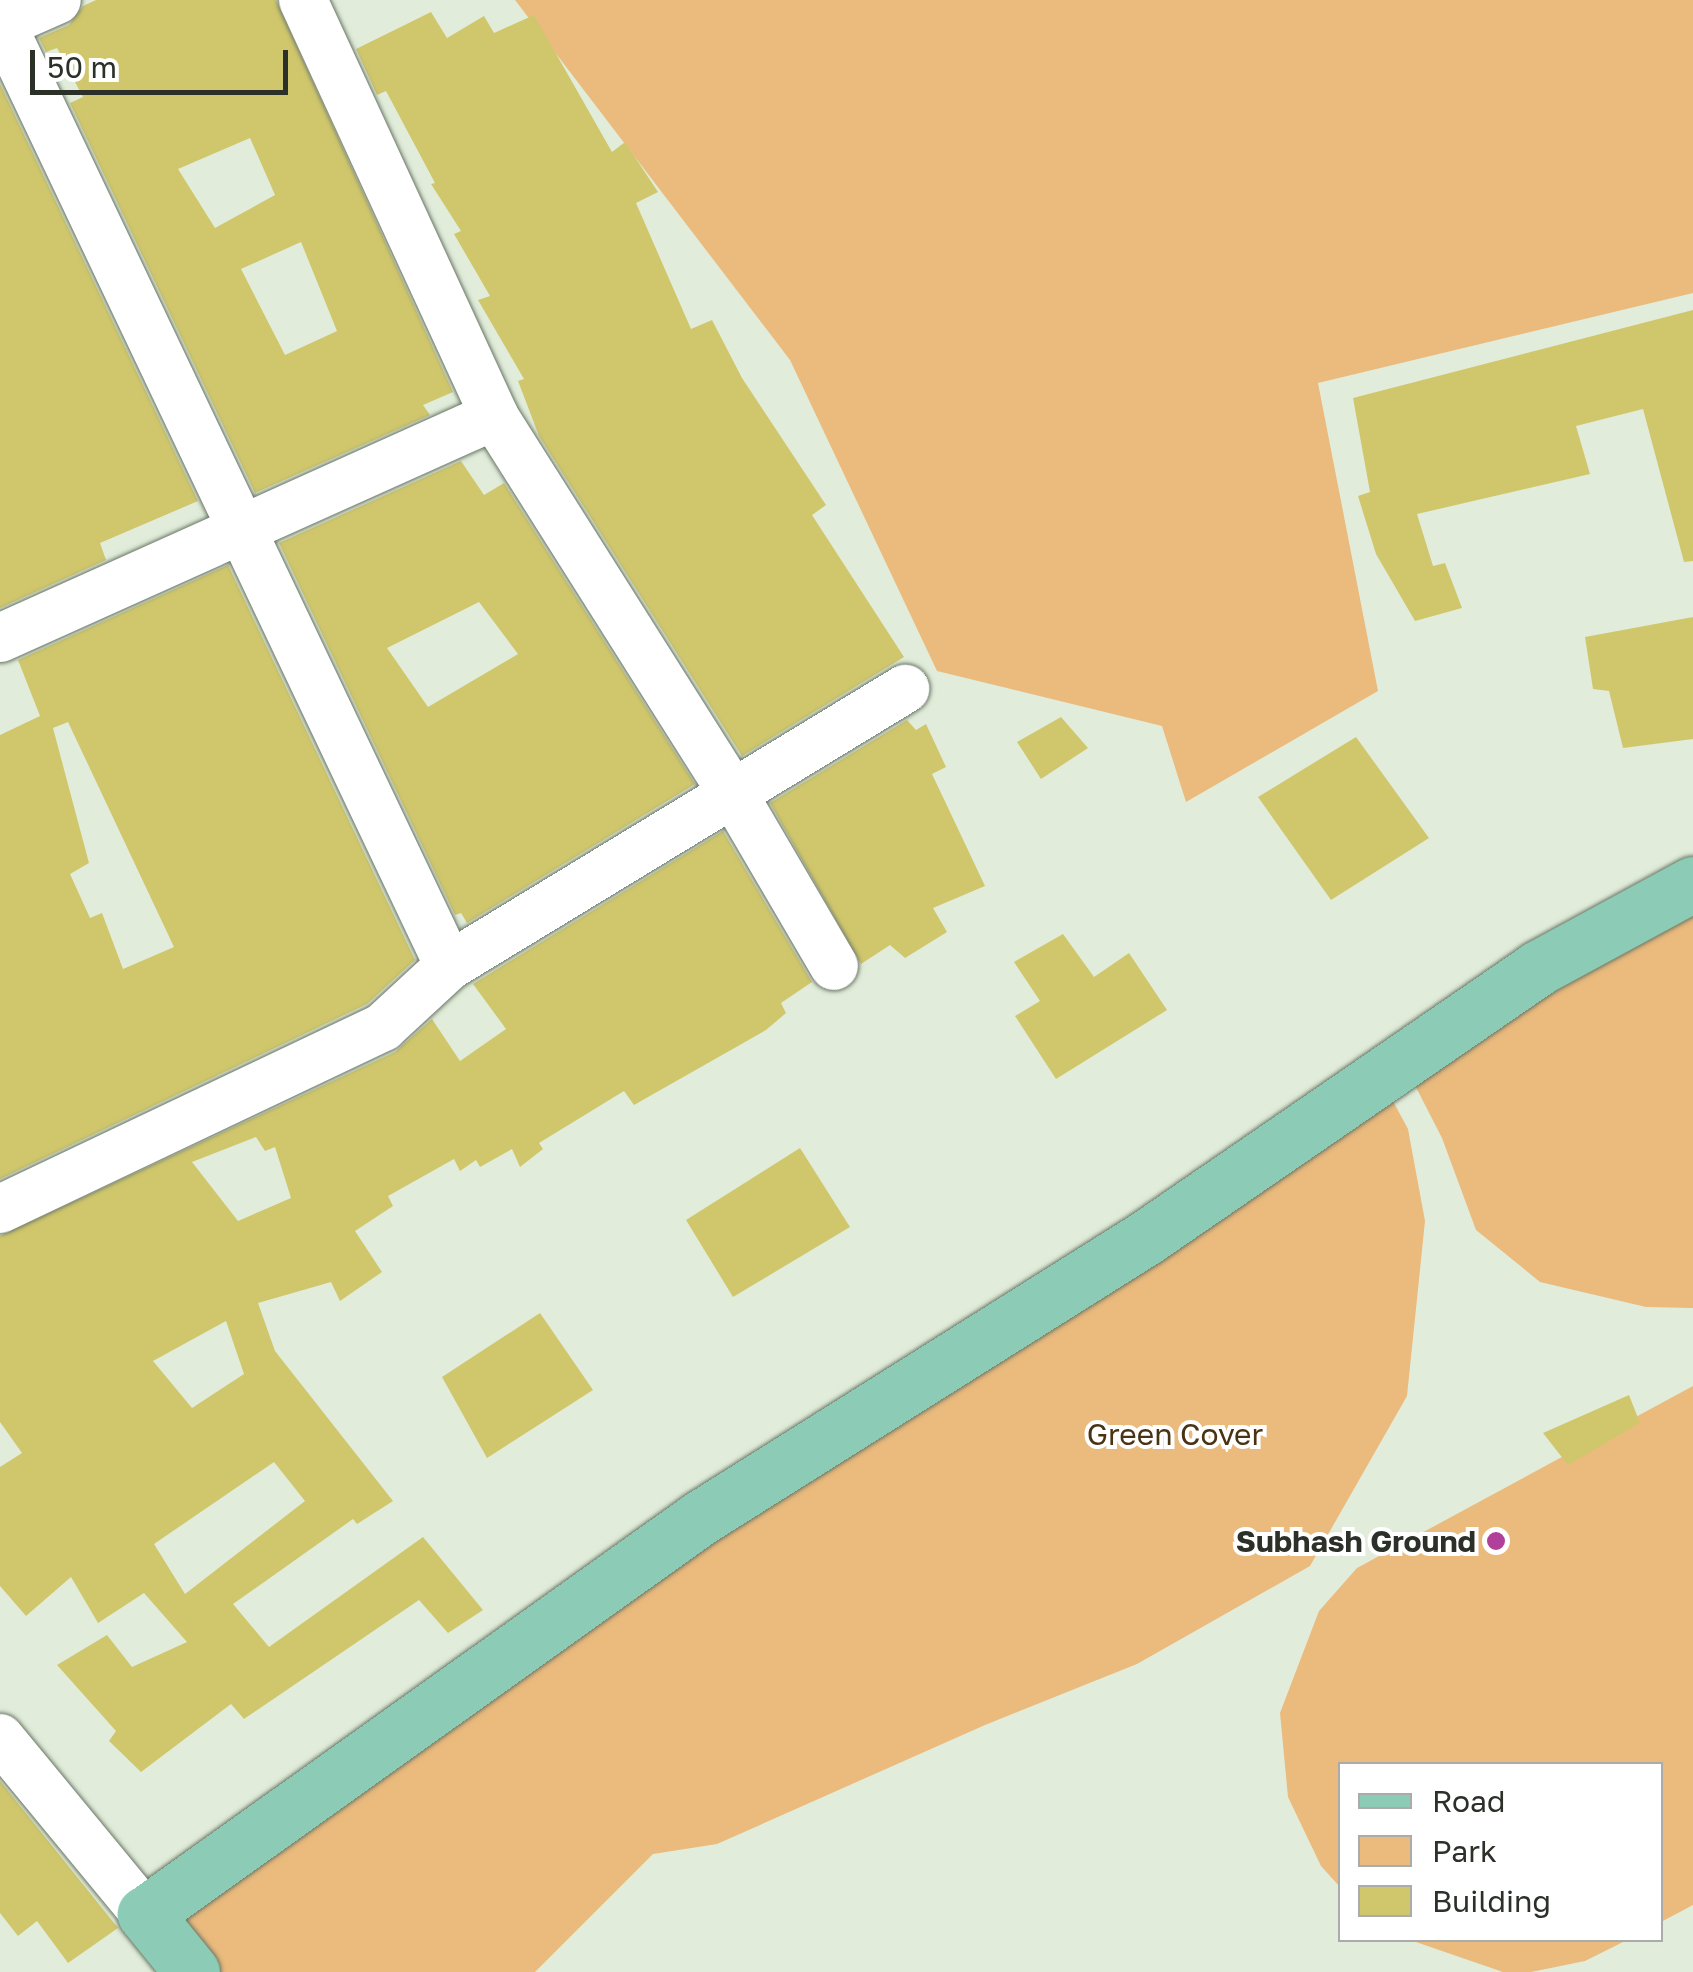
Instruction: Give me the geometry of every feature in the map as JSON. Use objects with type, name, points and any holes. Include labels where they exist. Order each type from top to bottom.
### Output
[{"type":"main road","points":[[192,1972],[146,1914],[700,1518],[1146,1237],[1538,968],[1693,884]]},
{"type":"street","points":[[57,0],[1,23],[449,966]]},
{"type":"street","points":[[303,0],[494,416],[734,795],[834,966]]},
{"type":"street","points":[[0,638],[241,533],[494,416]]},
{"type":"street","points":[[0,1209],[383,1027],[449,966],[905,689]]},
{"type":"street","points":[[0,1738],[146,1914]]},
{"type":"green space","points":[[515,0],[1693,0],[1693,293],[1318,383],[1378,691],[1186,802],[1162,726],[937,671],[790,360]]},
{"type":"green space","points":[[1693,884],[1693,1308],[1646,1307],[1540,1282],[1476,1230],[1442,1138],[1403,1062]]},
{"type":"green space","name":"Green Cover","points":[[1380,1077],[1408,1129],[1425,1221],[1407,1396],[1310,1566],[1137,1664],[985,1725],[717,1844],[653,1854],[535,1972],[192,1972],[145,1914]]},
{"type":"green space","points":[[1693,1386],[1693,1905],[1663,1921],[1663,1762],[1338,1762],[1338,1885],[1321,1866],[1288,1797],[1280,1713],[1319,1611],[1357,1568]]},
{"type":"green space","points":[[1416,1942],[1623,1942],[1585,1961],[1531,1972],[1503,1972]]},
{"type":"building","points":[[96,0],[276,0],[453,392],[423,405],[430,415],[255,493],[70,103],[83,97],[57,48],[46,52],[39,38],[69,25],[83,6]],"holes":[[[250,138],[275,195],[215,228],[178,169]],[[301,242],[337,331],[285,355],[241,269]]]},
{"type":"building","points":[[431,12],[447,38],[484,16],[494,33],[534,15],[612,152],[625,142],[658,192],[636,203],[691,329],[712,320],[742,378],[826,505],[812,515],[904,657],[742,756],[539,436],[518,381],[524,379],[478,300],[490,296],[454,234],[461,231],[431,184],[435,183],[386,91],[377,95],[356,49]]},
{"type":"building","points":[[0,84],[198,501],[100,543],[106,560],[0,608]]},
{"type":"building","points":[[1693,310],[1693,561],[1684,562],[1643,409],[1576,426],[1590,474],[1417,514],[1433,566],[1445,563],[1462,608],[1415,621],[1376,554],[1358,496],[1370,492],[1353,398]]},
{"type":"building","points":[[461,461],[484,495],[504,483],[695,784],[467,923],[461,913],[455,915],[279,543]],"holes":[[[479,602],[518,654],[428,707],[387,648]]]},
{"type":"building","points":[[228,565],[415,960],[367,1004],[0,1179],[0,735],[40,716],[18,660]],"holes":[[[68,722],[174,947],[123,969],[102,913],[90,918],[70,874],[89,863],[53,728]]]},
{"type":"building","points":[[1693,617],[1693,739],[1623,748],[1609,691],[1593,689],[1585,637]]},
{"type":"building","points":[[1061,717],[1088,748],[1041,779],[1017,742]]},
{"type":"building","points":[[907,720],[916,730],[926,724],[946,767],[932,774],[985,886],[933,908],[947,932],[905,958],[890,945],[861,964],[770,803]]},
{"type":"building","points":[[1356,737],[1429,838],[1331,900],[1258,797]]},
{"type":"building","points":[[723,831],[812,982],[781,1003],[786,1013],[766,1030],[634,1105],[624,1091],[539,1143],[543,1149],[520,1167],[512,1149],[480,1167],[476,1160],[460,1171],[454,1159],[388,1196],[393,1206],[355,1231],[382,1272],[340,1301],[331,1282],[258,1303],[275,1351],[393,1501],[357,1524],[353,1519],[233,1604],[269,1647],[423,1537],[483,1610],[448,1633],[419,1600],[244,1719],[231,1704],[141,1772],[109,1741],[116,1731],[57,1665],[107,1635],[132,1667],[187,1642],[144,1593],[98,1623],[71,1577],[26,1616],[0,1586],[0,1467],[22,1453],[0,1422],[0,1236],[395,1052],[432,1019],[460,1061],[506,1029],[473,984]],"holes":[[[256,1137],[265,1151],[275,1147],[291,1198],[238,1221],[192,1162]],[[226,1321],[244,1374],[192,1408],[153,1361]],[[274,1462],[305,1501],[185,1594],[154,1544]]]},
{"type":"building","points":[[1063,934],[1094,977],[1129,953],[1167,1010],[1056,1079],[1015,1016],[1040,1001],[1014,962]]},
{"type":"building","points":[[800,1148],[850,1227],[733,1297],[686,1220]]},
{"type":"building","points":[[540,1313],[593,1390],[487,1458],[442,1377]]},
{"type":"building","points":[[1629,1395],[1640,1423],[1568,1465],[1543,1433]]},
{"type":"building","points":[[0,1781],[118,1928],[68,1963],[37,1921],[18,1936],[0,1913]]},
{"type":"place","name":"Subhash Ground","points":[[1496,1541]]}]
